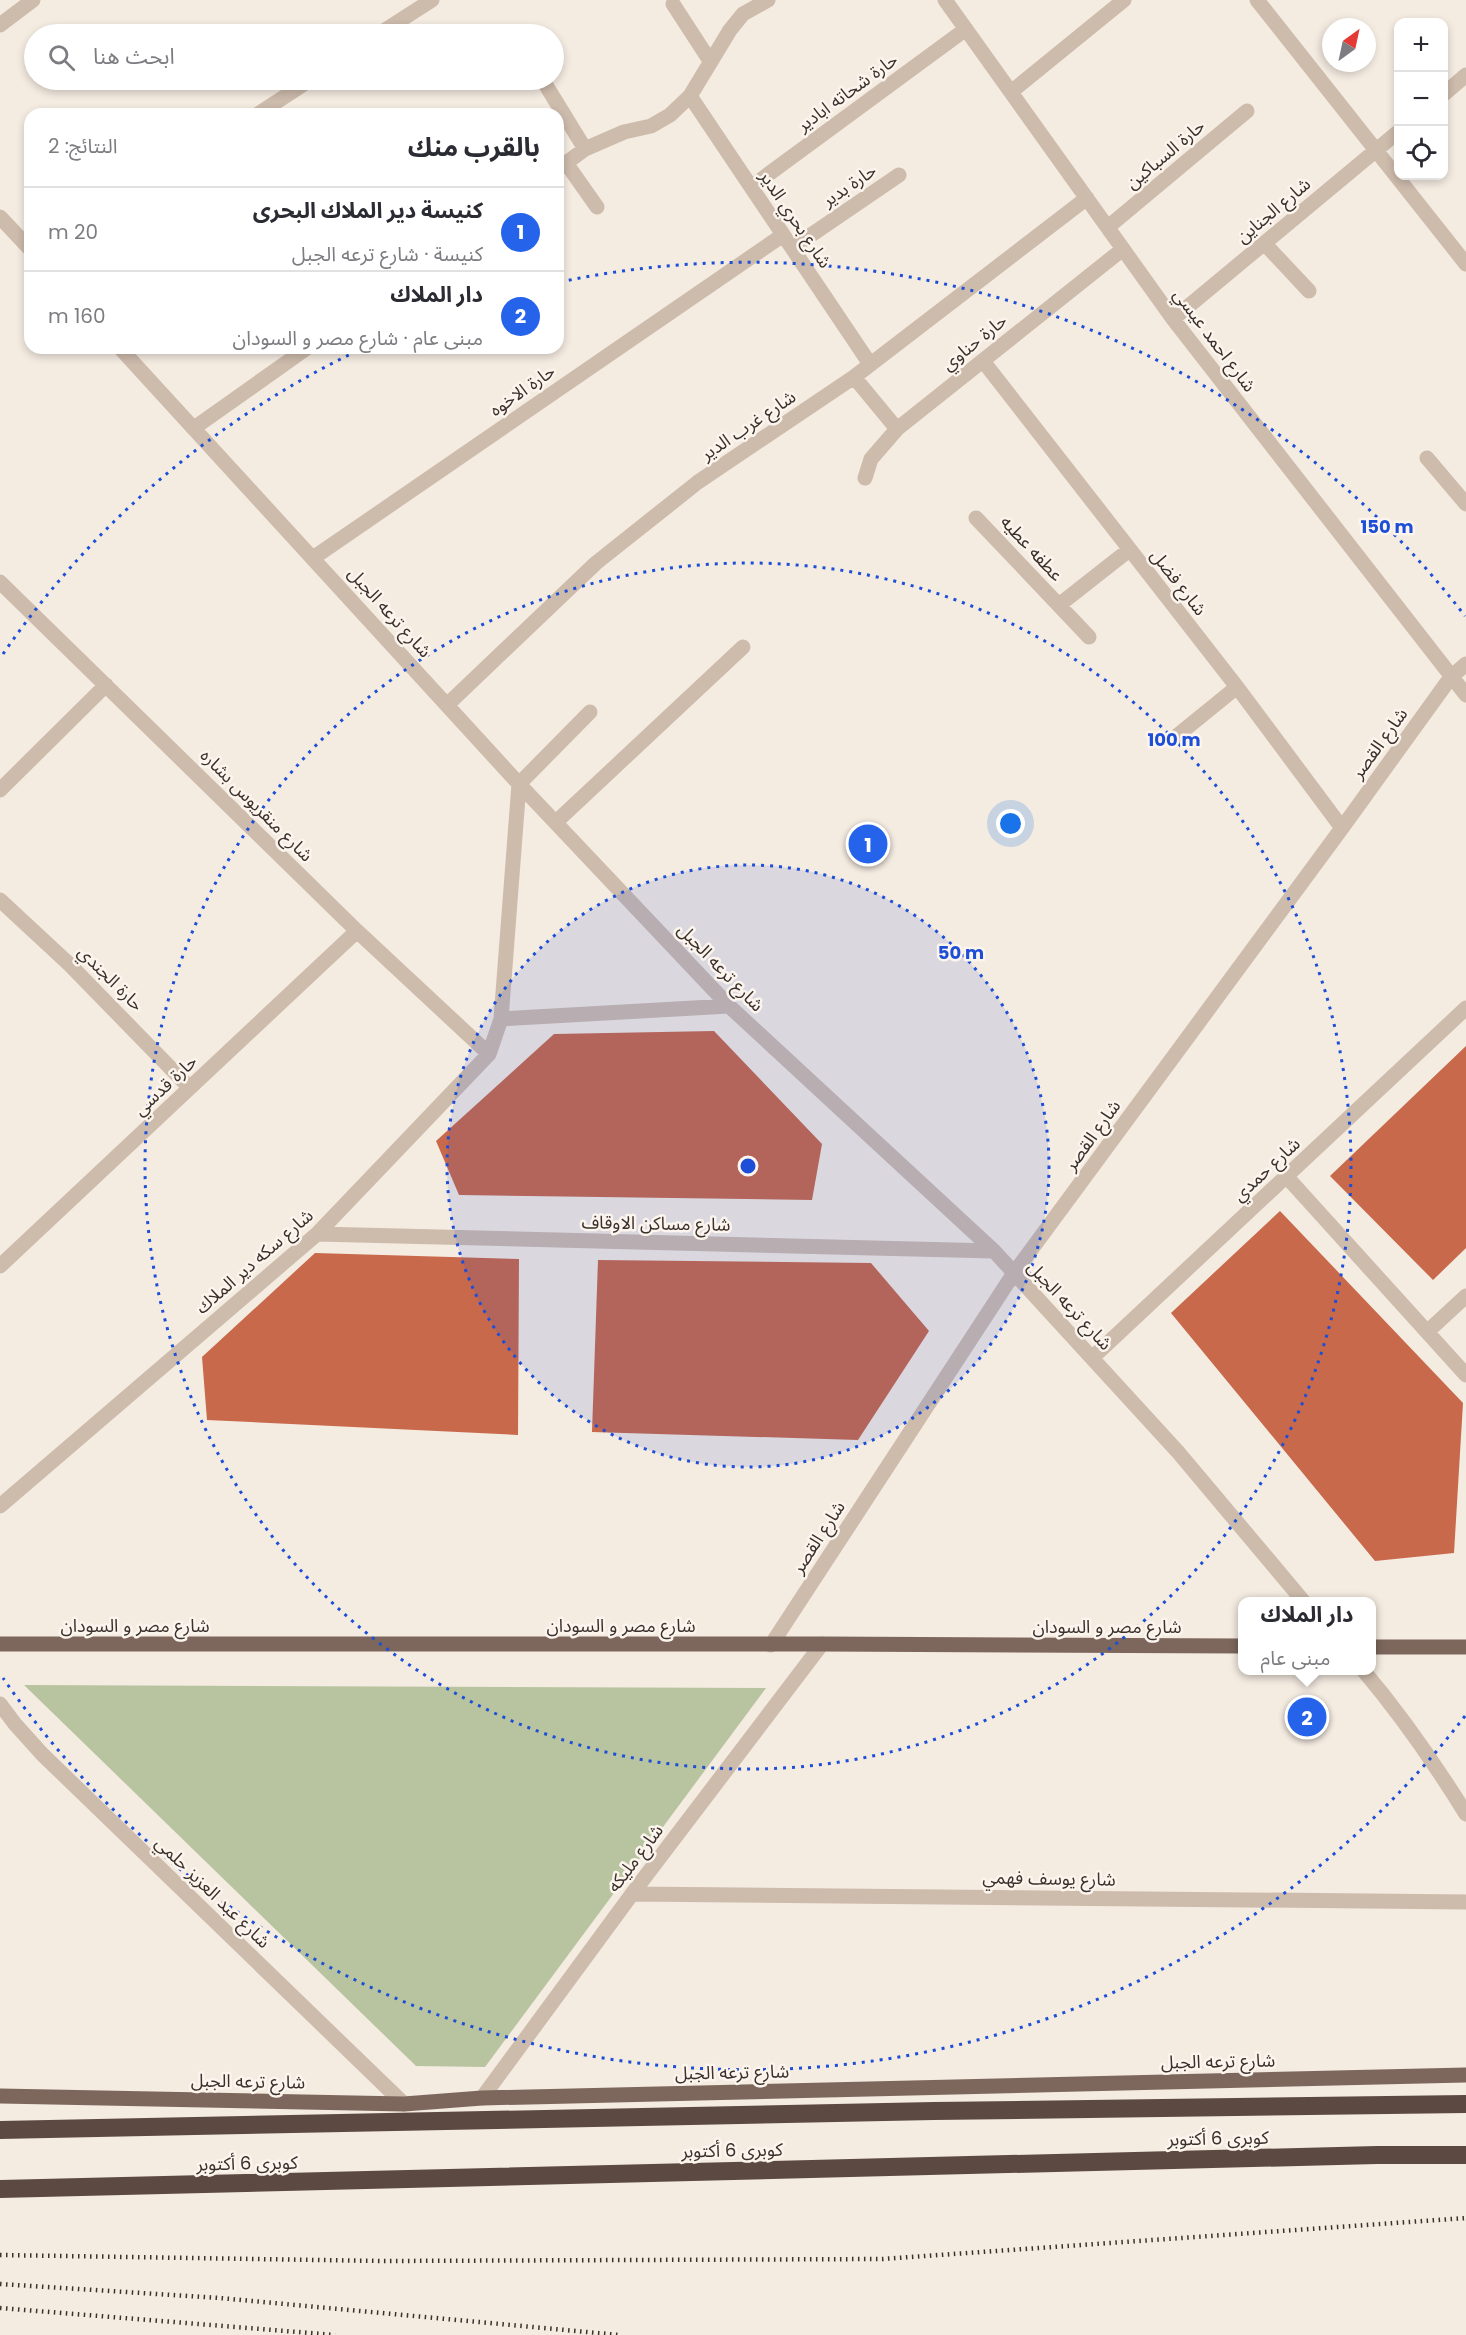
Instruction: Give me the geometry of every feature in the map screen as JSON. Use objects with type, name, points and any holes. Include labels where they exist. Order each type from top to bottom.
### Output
[{"type":"highway","name":"كوبرى 6 أكتوبر","points":[[0,2130],[934,2110],[1466,2104]]},
{"type":"highway","name":"كوبرى 6 أكتوبر","points":[[0,2189],[1466,2155]]},
{"type":"main road","name":"شارع مصر و السودان","points":[[0,1644],[1238,1646]]},
{"type":"main road","points":[[1376,1647],[1466,1647]]},
{"type":"main road","name":"شارع ترعه الجبل","points":[[0,2096],[404,2104],[482,2098],[1466,2075]]},
{"type":"street","points":[[0,25],[33,0]]},
{"type":"street","points":[[395,24],[432,0]]},
{"type":"street","points":[[564,165],[585,149],[624,132],[651,126],[670,115],[690,96],[740,7],[768,0]]},
{"type":"street","name":"شارع احمد عيسي","points":[[945,0],[1173,319],[1466,695]]},
{"type":"street","points":[[1011,92],[1124,0]]},
{"type":"street","points":[[1257,0],[1466,264]]},
{"type":"street","points":[[673,4],[710,61]]},
{"type":"street","name":"حارة شحاته ابادير","points":[[751,187],[966,29]]},
{"type":"street","points":[[1448,90],[1466,75]]},
{"type":"street","points":[[267,108],[295,90]]},
{"type":"street","points":[[549,90],[560,108]]},
{"type":"street","name":"شارع بحري الدير","points":[[690,96],[870,364]]},
{"type":"street","name":"حارة السباكين","points":[[1108,227],[1247,111]]},
{"type":"street","points":[[564,115],[585,149]]},
{"type":"street","name":"شارع الجناين","points":[[1173,319],[1394,135]]},
{"type":"street","points":[[564,168],[597,207]]},
{"type":"street","name":"حارة بدير","points":[[788,241],[899,175]]},
{"type":"street","name":"شارع غرب الدير","points":[[447,705],[596,563],[698,482],[854,377],[1087,198]]},
{"type":"street","points":[[0,217],[24,243]]},
{"type":"street","name":"حارة الاخوه","points":[[313,558],[788,241]]},
{"type":"street","points":[[1264,243],[1309,291]]},
{"type":"street","name":"حارة حناوي","points":[[865,478],[871,459],[897,429],[1123,249]]},
{"type":"street","name":"شارع ترعه الجبل","points":[[126,354],[519,784],[729,1006],[994,1251],[1178,1452],[1300,1597]]},
{"type":"street","points":[[194,428],[299,354]]},
{"type":"street","name":"شارع فضل","points":[[983,361],[1237,687],[1342,828]]},
{"type":"street","points":[[854,377],[897,429]]},
{"type":"street","points":[[1427,458],[1466,504]]},
{"type":"street","name":"عطفه عطيه","points":[[976,518],[1089,637]]},
{"type":"street","name":"عطفه عطيه","points":[[1059,605],[1129,550]]},
{"type":"street","name":"شارع منقريوس بشاره","points":[[0,582],[357,931],[489,1054]]},
{"type":"street","points":[[556,822],[743,647]]},
{"type":"street","name":"شارع القصر","points":[[771,1645],[1014,1273],[1451,677],[1466,664]]},
{"type":"street","points":[[0,790],[106,685]]},
{"type":"street","points":[[1173,738],[1237,687]]},
{"type":"street","points":[[519,784],[590,712]]},
{"type":"street","name":"شارع سكه دير الملاك","points":[[0,1506],[317,1234],[489,1054],[501,1019],[519,784]]},
{"type":"street","name":"حارة الجندي","points":[[0,900],[69,964],[190,1088]]},
{"type":"street","name":"حارة قدسي","points":[[0,1266],[357,931]]},
{"type":"street","points":[[501,1019],[729,1006]]},
{"type":"street","name":"شارع حمدي","points":[[1092,1358],[1466,1008]]},
{"type":"street","points":[[1286,1176],[1466,1375]]},
{"type":"street","name":"شارع مساكن الاوقاف","points":[[317,1234],[994,1251]]},
{"type":"street","points":[[1427,1332],[1466,1296]]},
{"type":"street","name":"شارع مليكه","points":[[482,2098],[632,1894],[822,1644]]},
{"type":"street","points":[[1366,1675],[1393,1706],[1466,1814]]},
{"type":"street","name":"شارع عبد العزيز حلمي","points":[[0,1704],[42,1754],[404,2104]]},
{"type":"street","name":"شارع يوسف فهمي","points":[[632,1894],[1466,1902]]},
{"type":"green space","points":[[24,1685],[766,1688],[485,2067],[416,2066]]},
{"type":"building","points":[[714,1031],[822,1144],[812,1200],[459,1195],[436,1141],[554,1034]]},
{"type":"building","points":[[1466,1046],[1466,1248],[1433,1280],[1330,1176]]},
{"type":"building","points":[[1280,1211],[1463,1403],[1454,1553],[1375,1561],[1171,1313]]},
{"type":"building","points":[[315,1253],[519,1259],[518,1435],[207,1420],[202,1357]]},
{"type":"building","points":[[598,1260],[871,1263],[929,1331],[858,1440],[592,1432]]},
{"type":"railway","points":[[0,2255],[383,2261],[882,2259],[1466,2218]]},
{"type":"railway","points":[[0,2284],[220,2298],[619,2335]]},
{"type":"railway","points":[[0,2308],[335,2335]]},
{"type":"place","name":"كنيسة دير الملاك البحرى","points":[[868,844]]},
{"type":"place","name":"دار الملاك","points":[[1307,1717]]}]
